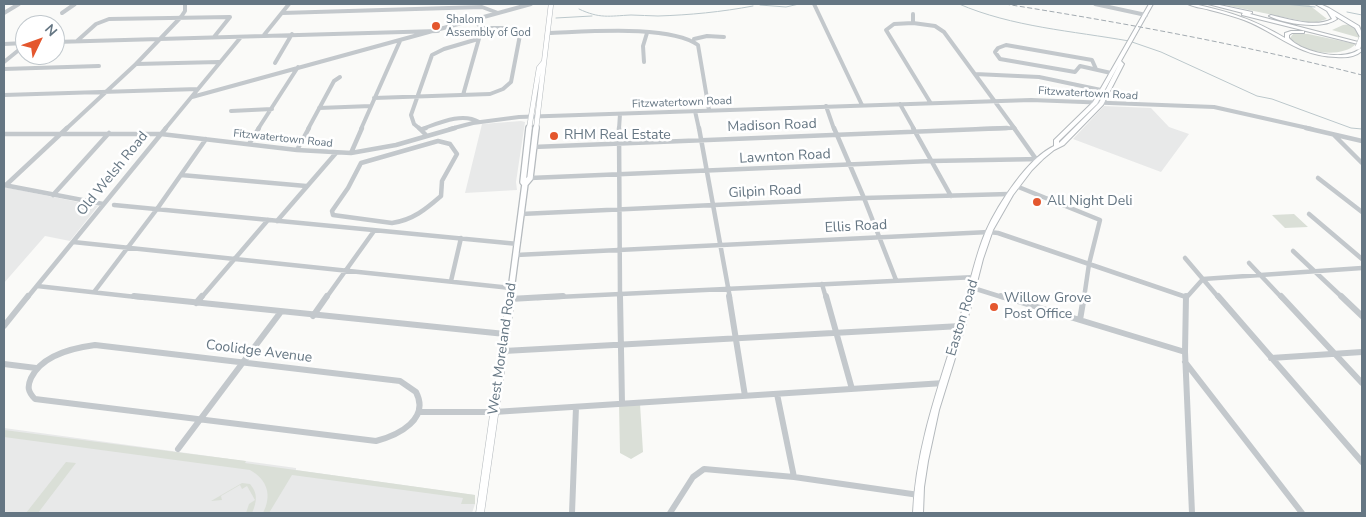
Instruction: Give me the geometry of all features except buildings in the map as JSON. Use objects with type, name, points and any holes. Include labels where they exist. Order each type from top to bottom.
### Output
[{"type":"highway","name":"Easton Road","points":[[1098,103],[1101,90],[1116,63],[1120,62],[1152,4]]},
{"type":"highway","points":[[1190,4],[1253,22],[1291,45],[1314,53],[1346,56],[1355,54],[1361,46],[1362,38],[1357,26],[1327,6]]},
{"type":"highway","points":[[1195,4],[1361,46]]},
{"type":"highway","points":[[1210,4],[1299,22],[1316,23],[1334,20],[1334,16],[1327,6]]},
{"type":"highway","points":[[1317,4],[1327,6],[1362,26]]},
{"type":"highway","points":[[1225,7],[1362,38]]},
{"type":"highway","points":[[1291,32],[1302,32],[1361,46],[1348,53],[1322,53],[1295,45],[1286,36],[1291,32]]},
{"type":"highway","name":"Easton Road","points":[[918,513],[925,458],[944,383],[989,232],[1009,194],[1038,159],[1057,146],[1056,141],[1098,103],[1120,68],[1122,64],[1120,62]]},
{"type":"main road","name":"West Moreland Road","points":[[527,181],[524,179],[544,68],[543,63],[551,6]]},
{"type":"main road","name":"West Moreland Road","points":[[480,513],[504,351],[511,288],[533,147],[534,116]]},
{"type":"street","points":[[5,12],[19,4]]},
{"type":"street","points":[[62,13],[74,4]]},
{"type":"street","points":[[5,185],[136,64],[181,17],[185,11],[185,4]]},
{"type":"street","points":[[264,35],[289,4]]},
{"type":"street","points":[[416,9],[418,4]]},
{"type":"street","points":[[192,97],[531,4]]},
{"type":"street","points":[[814,4],[862,105]]},
{"type":"street","points":[[1095,4],[1146,15]]},
{"type":"street","points":[[282,13],[482,7],[498,13]]},
{"type":"street","points":[[913,14],[913,23]]},
{"type":"street","points":[[77,41],[96,24],[106,20],[230,17],[214,37]]},
{"type":"street","points":[[374,98],[463,95],[496,92],[507,87],[512,80],[519,32],[505,27],[482,28],[474,20]]},
{"type":"street","points":[[930,102],[886,30],[888,27],[895,24],[913,23],[931,25],[941,30],[975,74],[1012,128],[1038,159]]},
{"type":"street","points":[[463,95],[482,28]]},
{"type":"street","points":[[65,42],[438,31]]},
{"type":"street","points":[[547,33],[646,33],[678,35],[694,39],[707,36],[724,36]]},
{"type":"street","points":[[644,62],[643,43],[646,33]]},
{"type":"street","points":[[275,63],[292,34]]},
{"type":"street","name":"Old Welsh Road","points":[[4,326],[240,36]]},
{"type":"street","points":[[428,136],[412,118],[416,97],[432,55],[478,38]]},
{"type":"street","points":[[694,39],[698,45],[709,110]]},
{"type":"street","points":[[351,153],[400,41]]},
{"type":"street","points":[[1096,69],[1092,60],[1006,45],[998,48],[995,52],[1000,59],[1075,72],[1080,66],[1111,73]]},
{"type":"street","points":[[4,62],[15,53]]},
{"type":"street","points":[[136,64],[219,62]]},
{"type":"street","points":[[4,69],[99,66]]},
{"type":"street","points":[[249,144],[298,67]]},
{"type":"street","points":[[975,74],[1016,73],[1074,83],[1101,90]]},
{"type":"street","points":[[297,150],[334,81],[340,77]]},
{"type":"street","points":[[4,95],[198,89]]},
{"type":"street","name":"Fitzwatertown Road","points":[[6,134],[161,134],[297,150],[351,153],[396,145],[479,122],[534,116],[993,100],[1214,108],[1362,141]]},
{"type":"street","points":[[900,104],[951,196]]},
{"type":"street","points":[[319,108],[371,106]]},
{"type":"street","points":[[826,106],[836,135],[864,198],[896,280]]},
{"type":"street","points":[[231,111],[272,109]]},
{"type":"street","points":[[695,111],[708,172],[718,244],[728,287],[745,396]]},
{"type":"street","points":[[620,114],[618,175],[622,403]]},
{"type":"street","points":[[421,130],[454,120],[472,118],[479,122]]},
{"type":"street","name":"Madison Road","points":[[533,147],[1012,128]]},
{"type":"street","points":[[53,195],[109,133]]},
{"type":"street","points":[[4,138],[6,134]]},
{"type":"street","points":[[1334,135],[1362,163]]},
{"type":"street","points":[[94,292],[157,209],[206,139]]},
{"type":"street","points":[[438,141],[454,148],[457,154],[456,159],[442,181],[443,192],[438,201],[417,216],[392,223],[333,215],[332,211],[336,202],[347,189],[361,163],[377,157],[396,154],[438,141]]},
{"type":"street","points":[[396,145],[396,154]]},
{"type":"street","points":[[276,221],[336,153]]},
{"type":"street","name":"Lawnton Road","points":[[527,181],[931,161],[1038,159]]},
{"type":"street","points":[[181,175],[306,186]]},
{"type":"street","points":[[1318,178],[1362,212]]},
{"type":"street","points":[[5,185],[103,204]]},
{"type":"street","points":[[1016,186],[1100,220],[1089,264],[1080,320]]},
{"type":"street","name":"Gilpin Road","points":[[522,214],[864,198],[1009,194]]},
{"type":"street","points":[[114,205],[518,244]]},
{"type":"street","points":[[1309,214],[1362,258]]},
{"type":"street","points":[[196,303],[268,220]]},
{"type":"street","points":[[313,316],[374,230]]},
{"type":"street","name":"Ellis Road","points":[[516,255],[989,232],[998,233],[1186,297]]},
{"type":"street","points":[[451,281],[461,238]]},
{"type":"street","points":[[73,242],[511,288]]},
{"type":"street","points":[[1293,250],[1362,316]]},
{"type":"street","points":[[1185,258],[1362,462]]},
{"type":"street","points":[[1249,262],[1260,276],[1362,383]]},
{"type":"street","points":[[1192,513],[1185,362],[1186,297],[1203,279],[1362,268]]},
{"type":"street","points":[[510,299],[728,287],[976,277]]},
{"type":"street","points":[[822,284],[852,389]]},
{"type":"street","points":[[37,286],[280,313],[505,334]]},
{"type":"street","points":[[973,288],[1185,352]]},
{"type":"street","points":[[178,449],[280,313]]},
{"type":"street","points":[[504,351],[961,326]]},
{"type":"street","name":"Coolidge Avenue","points":[[36,368],[61,353],[74,348],[95,345],[400,381],[416,389],[420,396],[419,412]]},
{"type":"street","points":[[1271,358],[1362,352]]},
{"type":"street","points":[[1185,362],[1302,513]]},
{"type":"street","points":[[4,364],[36,368],[28,385],[29,393],[35,399],[376,441],[399,433],[412,423],[419,412],[494,412],[944,383]]},
{"type":"street","points":[[777,394],[794,478]]},
{"type":"street","points":[[572,513],[576,406]]},
{"type":"street","points":[[670,513],[693,477],[704,469],[794,478],[919,495]]},
{"type":"shaded area","points":[[1220,4],[1308,4],[1327,19],[1307,22]]},
{"type":"shaded area","points":[[1352,24],[1359,33],[1360,38],[1332,30],[1343,25]]},
{"type":"shaded area","points":[[1293,34],[1308,34],[1356,44],[1341,52],[1322,52],[1296,43],[1290,38]]},
{"type":"shaded area","points":[[1104,106],[1151,108],[1169,127],[1189,134],[1161,172],[1073,139]]},
{"type":"shaded area","points":[[525,122],[516,182],[517,190],[465,193],[482,124]]},
{"type":"shaded area","points":[[4,187],[98,206],[70,241],[45,236],[4,283]]},
{"type":"shaded area","points":[[1294,214],[1308,227],[1285,228],[1272,215]]},
{"type":"shaded area","points":[[619,404],[640,404],[643,452],[631,459],[620,453]]},
{"type":"shaded area","points":[[4,428],[296,468],[296,470],[475,495],[475,504],[472,513],[4,513]]},
{"type":"shaded area","points":[[4,430],[246,461],[245,463],[475,495],[475,504],[461,504],[463,498],[292,475],[269,513],[263,513],[268,495],[267,489],[261,479],[250,470],[4,437]]},
{"type":"shaded area","points":[[66,462],[76,463],[38,513],[26,513]]},
{"type":"shaded area","points":[[242,483],[250,484],[255,494],[256,501],[252,513],[246,513],[249,504],[255,500],[247,486],[242,489],[240,485],[221,496],[222,500],[211,501]]},
{"type":"waterway","points":[[760,5],[786,7],[799,4]]},
{"type":"waterway","points":[[852,4],[901,4]]},
{"type":"waterway","points":[[959,4],[979,12],[1021,23],[1129,41]]},
{"type":"waterway","points":[[1284,4],[1315,7]]},
{"type":"waterway","points":[[579,9],[605,16],[658,16],[706,13],[753,6]]},
{"type":"waterway","points":[[1347,12],[1362,15]]},
{"type":"waterway","points":[[556,18],[592,16]]},
{"type":"waterway","points":[[1132,42],[1161,52],[1257,96],[1272,99],[1351,128],[1362,129]]},
{"type":"railway","points":[[1005,4],[1184,35],[1362,75]]},
{"type":"place","name":"Shalom Assembly of God","points":[[436,26]]},
{"type":"place","name":"RHM Real Estate","points":[[554,136]]},
{"type":"place","name":"All Night Deli","points":[[1037,202]]},
{"type":"place","name":"Willow Grove Post Office","points":[[994,307]]}]
